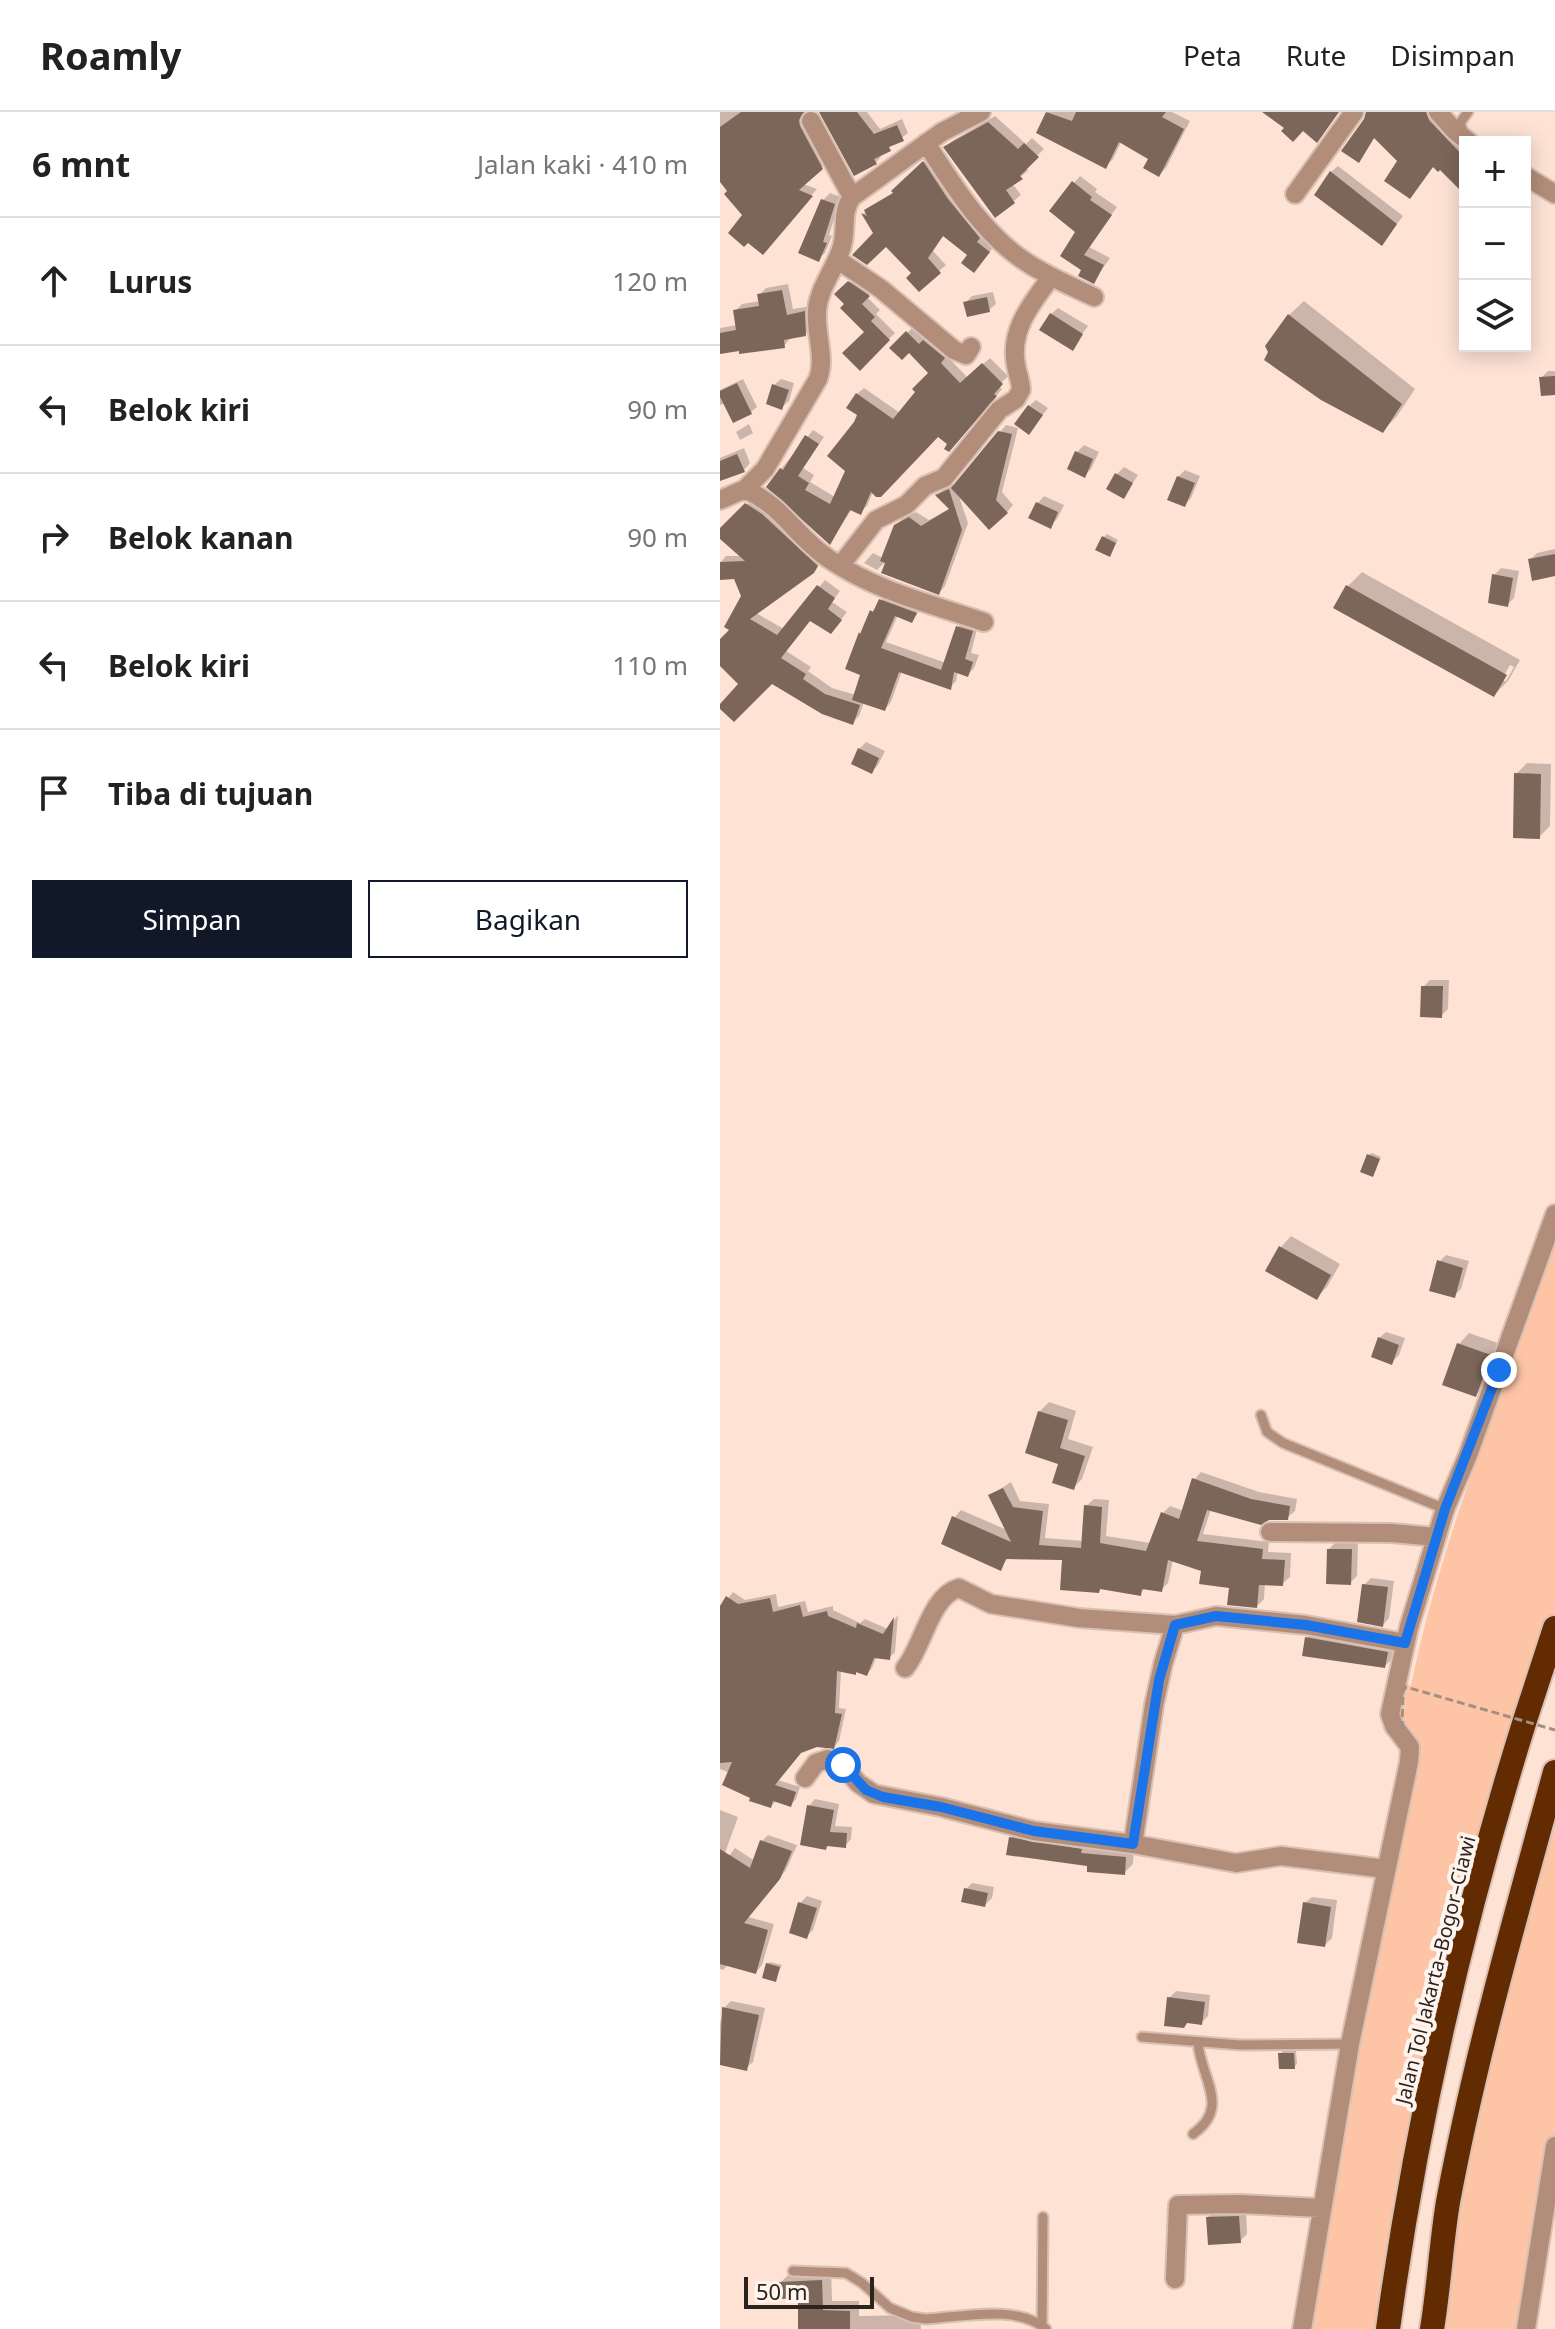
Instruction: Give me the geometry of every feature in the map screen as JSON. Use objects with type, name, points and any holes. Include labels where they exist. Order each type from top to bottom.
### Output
[{"type":"highway","name":"Jalan Tol Jakarta–Bogor–Ciawi","points":[[1388,2329],[1416,2151],[1461,1951],[1525,1721],[1555,1628]]},
{"type":"highway","points":[[1432,2329],[1448,2205],[1498,1981],[1555,1772]]},
{"type":"highway","points":[[1498,1981],[1555,1816]]},
{"type":"street","points":[[720,500],[745,489],[765,469],[818,379],[822,364],[817,306],[838,260],[845,234],[846,206],[852,197],[926,143],[981,112]]},
{"type":"street","points":[[1295,194],[1354,112]]},
{"type":"street","points":[[1438,112],[1462,136]]},
{"type":"street","points":[[811,121],[852,197]]},
{"type":"street","points":[[926,143],[960,195],[991,230],[1026,262],[1094,297]]},
{"type":"street","points":[[1531,180],[1555,194]]},
{"type":"street","points":[[838,260],[881,289],[954,350],[966,355],[971,347]]},
{"type":"street","points":[[840,566],[876,520],[906,505],[925,486],[944,478],[999,410],[1016,399],[1021,390],[1015,364],[1014,338],[1027,310],[1051,277]]},
{"type":"street","points":[[745,489],[765,498],[816,548],[840,566],[875,585],[984,622]]},
{"type":"street","points":[[1302,2329],[1350,2044],[1411,1752],[1390,1714],[1405,1643],[1445,1509],[1555,1214]]},
{"type":"street","points":[[1270,1532],[1392,1533],[1436,1537]]},
{"type":"street","points":[[905,1668],[925,1627],[941,1602],[955,1589],[966,1590],[991,1604],[1079,1618],[1175,1625],[1216,1616],[1306,1625],[1405,1643]]},
{"type":"street","points":[[1133,1844],[1156,1693],[1175,1625]]},
{"type":"street","points":[[805,1778],[816,1763],[828,1759],[843,1765],[866,1790],[883,1797],[941,1807],[1034,1831],[1133,1844],[1236,1863],[1281,1856],[1386,1869]]},
{"type":"street","points":[[1526,2329],[1555,2146]]},
{"type":"street","points":[[1175,2279],[1178,2205],[1321,2208]]},
{"type":"lane","points":[[1465,136],[1460,123],[1468,112]]},
{"type":"lane","points":[[1261,1415],[1267,1432],[1283,1443],[1445,1509]]},
{"type":"lane","points":[[1142,2037],[1198,2043],[1350,2044]]},
{"type":"lane","points":[[1193,2134],[1208,2121],[1213,2103],[1199,2058],[1198,2043]]},
{"type":"lane","points":[[1043,2217],[1044,2327]]},
{"type":"lane","points":[[793,2271],[846,2273],[890,2308],[926,2324],[1014,2316],[1033,2320],[1044,2327]]},
{"type":"path","points":[[1402,1729],[1403,1691],[1406,1687],[1555,1730]]},
{"type":"shaded area","points":[[1555,1243],[1555,1628],[1490,1842],[1388,2329],[1301,2329],[1409,1762],[1397,1731],[1396,1679],[1411,1686],[1439,1574],[1457,1518]]},
{"type":"shaded area","points":[[1555,1818],[1555,2148],[1525,2329],[1433,2329],[1448,2205],[1541,1853]]},
{"type":"building","points":[[741,112],[804,112],[799,120],[800,126],[823,169],[799,190],[813,196],[763,255],[748,243],[744,247],[728,233],[742,215],[724,194],[727,191],[720,182],[720,127]]},
{"type":"building","points":[[819,112],[857,112],[874,134],[897,125],[904,141],[889,147],[891,151],[874,159],[877,164],[854,176]]},
{"type":"building","points":[[1046,112],[1072,121],[1076,112],[1166,112],[1162,117],[1184,129],[1159,177],[1143,168],[1148,159],[1119,142],[1106,169],[1036,133]]},
{"type":"building","points":[[1262,112],[1339,112],[1317,143],[1303,131],[1293,142],[1281,131],[1284,128]]},
{"type":"building","points":[[1366,112],[1426,112],[1429,120],[1459,152],[1459,189],[1433,167],[1410,199],[1384,181],[1397,161],[1374,138],[1359,163],[1341,151]]},
{"type":"building","points":[[988,122],[1018,149],[1024,143],[1039,157],[1020,176],[1023,179],[1006,190],[1015,203],[995,218],[943,147]]},
{"type":"building","points":[[923,161],[948,199],[980,238],[977,242],[990,252],[974,273],[961,263],[967,255],[943,236],[928,258],[941,273],[919,292],[906,278],[911,273],[886,247],[867,265],[852,255],[873,233],[861,213],[867,216],[864,210],[893,193],[891,191]]},
{"type":"building","points":[[1330,171],[1397,224],[1382,246],[1314,195]]},
{"type":"building","points":[[1072,181],[1092,197],[1090,200],[1112,215],[1084,255],[1104,265],[1094,284],[1078,276],[1081,270],[1060,256],[1075,232],[1049,211]]},
{"type":"building","points":[[821,199],[835,204],[823,242],[827,243],[819,262],[798,253]]},
{"type":"building","points":[[848,281],[870,296],[862,304],[875,317],[871,321],[890,340],[860,371],[842,353],[864,332],[840,308],[844,304],[834,294]]},
{"type":"building","points":[[782,290],[787,315],[805,311],[806,336],[784,340],[785,348],[720,354],[720,333],[736,330],[733,310],[759,306],[757,294]]},
{"type":"building","points":[[987,297],[990,312],[967,317],[963,302]]},
{"type":"building","points":[[1050,313],[1083,334],[1073,351],[1039,330]]},
{"type":"building","points":[[1288,314],[1402,404],[1383,433],[1321,400],[1264,360],[1268,352],[1265,346]]},
{"type":"building","points":[[906,331],[919,344],[923,340],[945,358],[941,363],[960,383],[982,363],[1003,384],[994,394],[997,396],[949,452],[944,449],[947,444],[938,437],[881,497],[871,492],[861,515],[850,510],[830,545],[766,487],[780,468],[783,470],[805,435],[819,444],[798,476],[809,483],[805,490],[830,504],[845,471],[827,456],[854,422],[857,415],[846,408],[856,393],[893,419],[915,392],[912,389],[928,373],[909,353],[902,360],[889,348]]},
{"type":"building","points":[[1555,376],[1555,395],[1541,396],[1539,377]]},
{"type":"building","points":[[737,383],[752,414],[733,423],[720,391]]},
{"type":"building","points":[[772,384],[789,390],[782,410],[766,404]]},
{"type":"building","points":[[1028,405],[1043,415],[1029,435],[1014,424]]},
{"type":"building","points":[[998,431],[1012,434],[996,500],[1008,513],[989,530],[951,488]]},
{"type":"building","points":[[1075,451],[1093,459],[1085,478],[1067,469]]},
{"type":"building","points":[[737,454],[745,472],[720,481],[720,461]]},
{"type":"building","points":[[1115,473],[1133,483],[1124,499],[1106,489]]},
{"type":"building","points":[[1177,476],[1195,483],[1185,507],[1167,500]]},
{"type":"building","points":[[949,489],[962,530],[939,595],[881,573],[885,563],[880,561],[894,525],[909,517],[921,526],[949,509],[935,495]]},
{"type":"building","points":[[1036,502],[1058,512],[1051,529],[1028,518]]},
{"type":"building","points":[[745,503],[762,514],[818,566],[814,573],[750,619],[777,635],[817,585],[835,598],[828,609],[842,620],[831,634],[810,621],[781,658],[806,674],[803,679],[825,694],[860,705],[853,725],[822,714],[772,684],[734,722],[720,709],[720,704],[738,684],[720,666],[720,639],[729,630],[724,627],[741,596],[734,579],[720,580],[720,562],[745,561],[720,539],[720,528]]},
{"type":"building","points":[[1102,536],[1116,543],[1110,557],[1095,550]]},
{"type":"building","points":[[1555,554],[1555,576],[1532,581],[1528,559]]},
{"type":"building","points":[[1492,574],[1513,578],[1508,607],[1488,603]]},
{"type":"building","points":[[1346,585],[1507,675],[1494,697],[1333,608]]},
{"type":"building","points":[[879,599],[917,613],[912,623],[895,616],[881,648],[941,670],[956,626],[973,631],[965,659],[973,662],[968,677],[954,672],[951,690],[899,672],[885,711],[852,700],[860,675],[845,669],[859,632]]},
{"type":"building","points":[[858,748],[879,758],[872,774],[851,764]]},
{"type":"building","points":[[1514,773],[1541,774],[1540,839],[1513,838]]},
{"type":"building","points":[[1421,986],[1443,986],[1442,1018],[1420,1017]]},
{"type":"building","points":[[1367,1154],[1380,1159],[1373,1177],[1360,1172]]},
{"type":"building","points":[[1279,1246],[1331,1275],[1317,1300],[1265,1271]]},
{"type":"building","points":[[1437,1260],[1463,1268],[1455,1298],[1429,1291]]},
{"type":"building","points":[[1378,1337],[1399,1345],[1392,1365],[1371,1357]]},
{"type":"building","points":[[1457,1343],[1491,1355],[1476,1397],[1442,1385]]},
{"type":"building","points":[[1038,1411],[1068,1420],[1060,1448],[1085,1456],[1074,1490],[1052,1483],[1058,1464],[1025,1453]]},
{"type":"building","points":[[1192,1478],[1251,1499],[1290,1506],[1288,1520],[1269,1520],[1261,1525],[1207,1510],[1197,1541],[1263,1549],[1262,1559],[1285,1560],[1283,1586],[1259,1585],[1257,1608],[1227,1605],[1229,1588],[1199,1584],[1201,1571],[1168,1560],[1162,1592],[1142,1589],[1141,1596],[1100,1589],[1099,1593],[1060,1590],[1062,1560],[1006,1559],[1001,1571],[941,1544],[952,1516],[1011,1542],[988,1495],[1003,1488],[1013,1507],[1043,1511],[1039,1545],[1081,1548],[1084,1505],[1102,1507],[1100,1543],[1146,1551],[1161,1512],[1179,1519]]},
{"type":"building","points":[[1327,1549],[1352,1549],[1351,1585],[1326,1584]]},
{"type":"building","points":[[1362,1584],[1388,1587],[1383,1627],[1357,1622]]},
{"type":"building","points":[[726,1596],[738,1604],[770,1598],[773,1612],[800,1605],[803,1617],[827,1611],[828,1616],[856,1628],[857,1623],[883,1634],[894,1617],[890,1660],[874,1658],[867,1676],[837,1671],[835,1713],[842,1714],[834,1749],[817,1747],[801,1753],[775,1785],[796,1792],[791,1807],[773,1801],[771,1808],[749,1801],[750,1798],[722,1785],[732,1762],[720,1763],[720,1606]]},
{"type":"building","points":[[1305,1637],[1388,1652],[1385,1668],[1302,1656]]},
{"type":"building","points":[[807,1805],[834,1810],[830,1832],[847,1833],[846,1848],[827,1846],[826,1850],[800,1845]]},
{"type":"building","points":[[1009,1837],[1082,1849],[1081,1853],[1126,1857],[1125,1875],[1087,1872],[1087,1866],[1006,1855]]},
{"type":"building","points":[[760,1840],[792,1851],[780,1879],[744,1923],[768,1930],[756,1974],[720,1964],[720,1849],[750,1868]]},
{"type":"building","points":[[964,1888],[988,1893],[985,1907],[961,1902]]},
{"type":"building","points":[[798,1902],[817,1908],[807,1939],[789,1933]]},
{"type":"building","points":[[1303,1902],[1331,1907],[1325,1947],[1297,1943]]},
{"type":"building","points":[[766,1963],[780,1967],[776,1982],[762,1978]]},
{"type":"building","points":[[1167,1997],[1205,2002],[1202,2025],[1187,2023],[1184,2028],[1164,2026]]},
{"type":"building","points":[[722,2007],[759,2015],[747,2071],[720,2065]]},
{"type":"building","points":[[1278,2053],[1294,2053],[1295,2069],[1279,2069]]},
{"type":"building","points":[[1239,2216],[1241,2243],[1208,2245],[1206,2217]]},
{"type":"building","points":[[822,2280],[823,2310],[850,2311],[850,2329],[798,2329],[798,2298],[780,2299],[779,2282]]},
{"type":"route","points":[[843,1765],[866,1790],[883,1797],[941,1807],[1034,1831],[1133,1844],[1141,1778],[1159,1680],[1175,1625],[1216,1616],[1306,1625],[1405,1643],[1445,1509],[1499,1370]]}]
